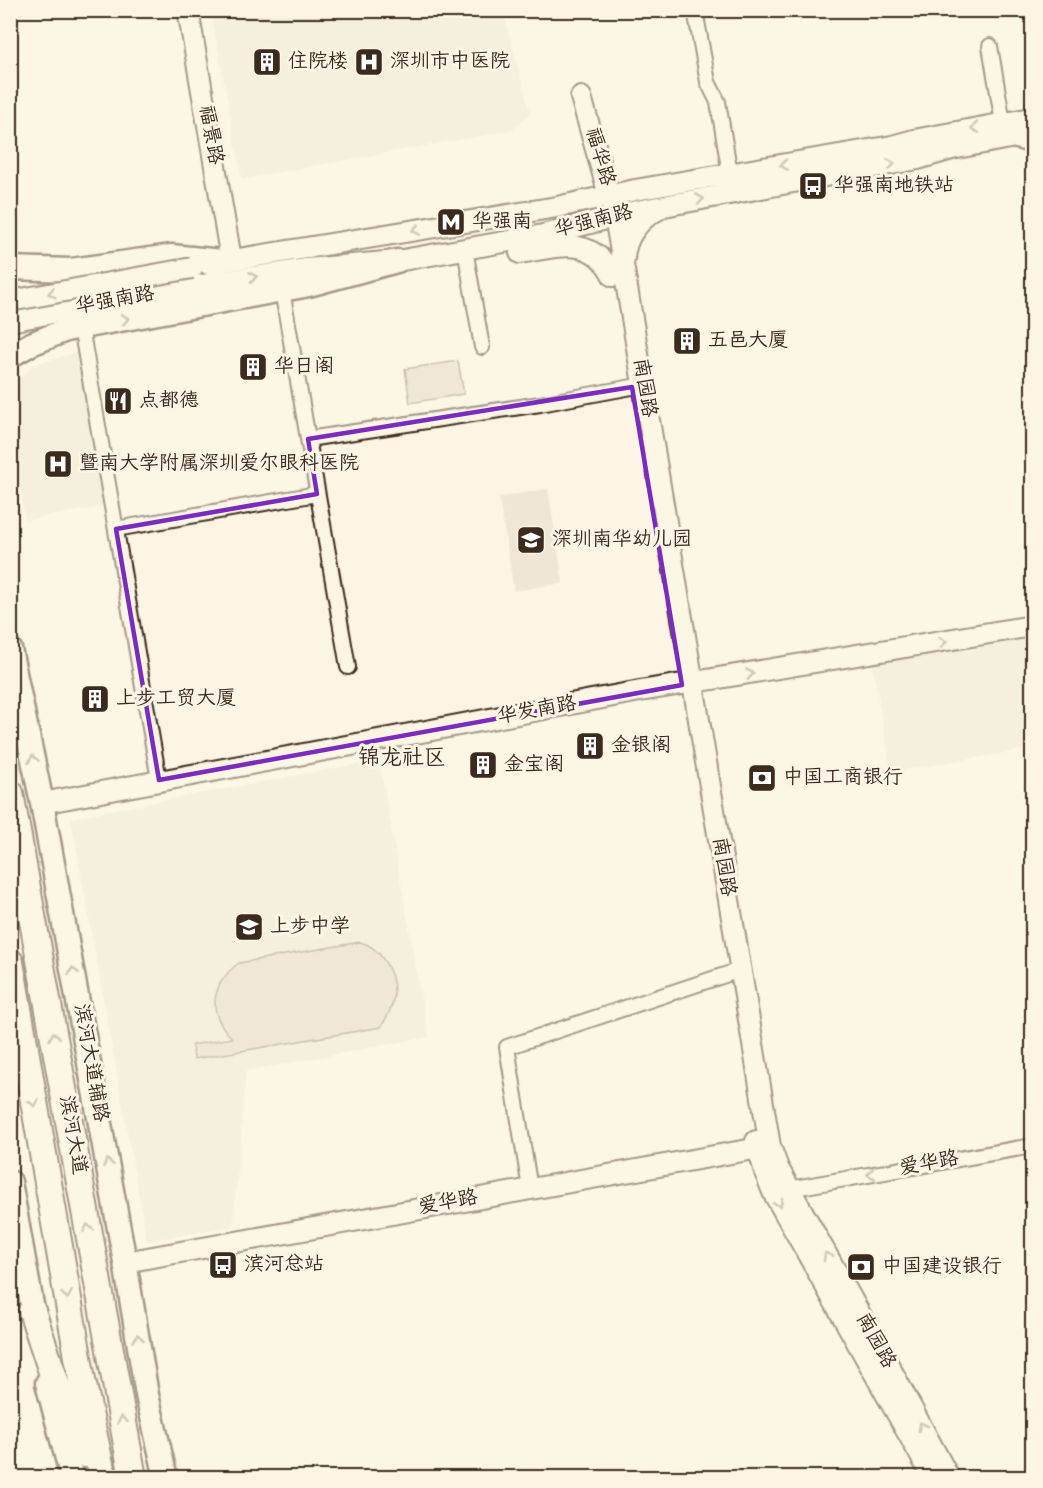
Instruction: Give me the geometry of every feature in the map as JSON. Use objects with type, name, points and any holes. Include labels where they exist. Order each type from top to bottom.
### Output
[{"type":"highway","name":"滨河大道","points":[[10,793],[133,1478]]},
{"type":"highway","name":"滨河大道","points":[[10,962],[82,1380],[103,1478]]},
{"type":"highway","points":[[32,1311],[59,1393],[95,1478]]},
{"type":"main road","name":"福景路","points":[[188,10],[227,260]]},
{"type":"main road","name":"福华路","points":[[582,97],[609,196],[609,218]]},
{"type":"main road","name":"华强南路","points":[[10,301],[194,277],[397,261],[465,249],[561,231],[669,205],[918,159],[1021,134],[1032,118]]},
{"type":"main road","name":"华强南路","points":[[10,321],[194,277],[227,260],[557,207],[892,146],[914,140],[1021,134]]},
{"type":"main road","points":[[465,249],[479,254],[502,256],[575,245],[592,251],[618,270],[635,228],[655,211],[669,205]]},
{"type":"main road","points":[[557,207],[561,231]]},
{"type":"main road","name":"南园路","points":[[609,218],[773,1192],[933,1478]]},
{"type":"main road","points":[[10,282],[71,270],[171,256],[227,260]]},
{"type":"main road","points":[[10,338],[309,285],[397,261]]},
{"type":"main road","points":[[10,268],[71,270]]},
{"type":"main road","name":"南园路","points":[[618,270],[632,387],[687,684]]},
{"type":"main road","points":[[10,356],[31,344],[74,328]]},
{"type":"main road","name":"华发南路","points":[[42,803],[687,684],[1032,626]]},
{"type":"main road","name":"滨河大道辅路","points":[[10,649],[42,803],[126,1262],[147,1395],[166,1478]]},
{"type":"main road","name":"南园路","points":[[764,1148],[778,1168],[884,1356],[949,1478]]},
{"type":"main road","name":"爱华路","points":[[126,1262],[764,1148]]},
{"type":"main road","points":[[10,1182],[19,1284],[32,1311],[49,1395],[72,1478]]},
{"type":"street","points":[[695,10],[708,82],[718,102],[730,174]]},
{"type":"street","points":[[990,46],[1021,134]]},
{"type":"street","points":[[465,249],[482,347]]},
{"type":"street","points":[[282,290],[348,668]]},
{"type":"street","points":[[74,328],[116,529],[159,780]]},
{"type":"street","points":[[308,439],[540,404],[632,387]]},
{"type":"street","points":[[116,529],[317,494]]},
{"type":"street","points":[[530,1189],[507,1047],[735,971]]},
{"type":"street","name":"爱华路","points":[[789,1189],[1032,1146]]},
{"type":"highlighted area","points":[[632,387],[682,685],[159,780],[116,529],[317,494],[308,439]]},
{"type":"shaded area","name":"深圳市中医院","points":[[211,11],[503,11],[530,113],[512,130],[242,179]]},
{"type":"shaded area","name":"暨南大学附属深圳爱尔眼科医院","points":[[81,351],[106,506],[25,520],[11,422],[10,390],[33,365]]},
{"type":"shaded area","points":[[458,361],[464,394],[410,403],[405,369]]},
{"type":"shaded area","name":"深圳南华幼儿园","points":[[548,489],[563,583],[514,591],[499,497]]},
{"type":"shaded area","points":[[1032,632],[1032,748],[891,772],[872,660]]},
{"type":"shaded area","name":"上步中学","points":[[379,760],[428,1037],[246,1071],[233,1226],[147,1241],[71,818]]},
{"type":"shaded area","points":[[360,942],[368,945],[380,955],[392,978],[394,995],[381,1027],[194,1059],[192,1045],[232,1038],[218,1019],[215,999],[222,980],[239,963]]},
{"type":"place","name":"住院楼","points":[[267,62]]},
{"type":"place","name":"深圳市中医院","points":[[369,62]]},
{"type":"place","name":"华强南地铁站","points":[[813,186]]},
{"type":"place","name":"华强南","points":[[451,222]]},
{"type":"place","name":"五邑大厦","points":[[687,341]]},
{"type":"place","name":"华日阁","points":[[253,367]]},
{"type":"place","name":"点都德","points":[[118,401]]},
{"type":"place","name":"暨南大学附属深圳爱尔眼科医院","points":[[58,464]]},
{"type":"place","name":"深圳南华幼儿园","points":[[531,540]]},
{"type":"place","name":"上步工贸大厦","points":[[95,699]]},
{"type":"place","name":"金银阁","points":[[590,746]]},
{"type":"place","name":"金宝阁","points":[[483,765]]},
{"type":"place","name":"中国工商银行","points":[[762,778]]},
{"type":"place","name":"上步中学","points":[[249,927]]},
{"type":"place","name":"滨河总站","points":[[223,1265]]},
{"type":"place","name":"中国建设银行","points":[[861,1267]]},
{"type":"district","name":"锦龙社区","points":[[402,759]]}]
